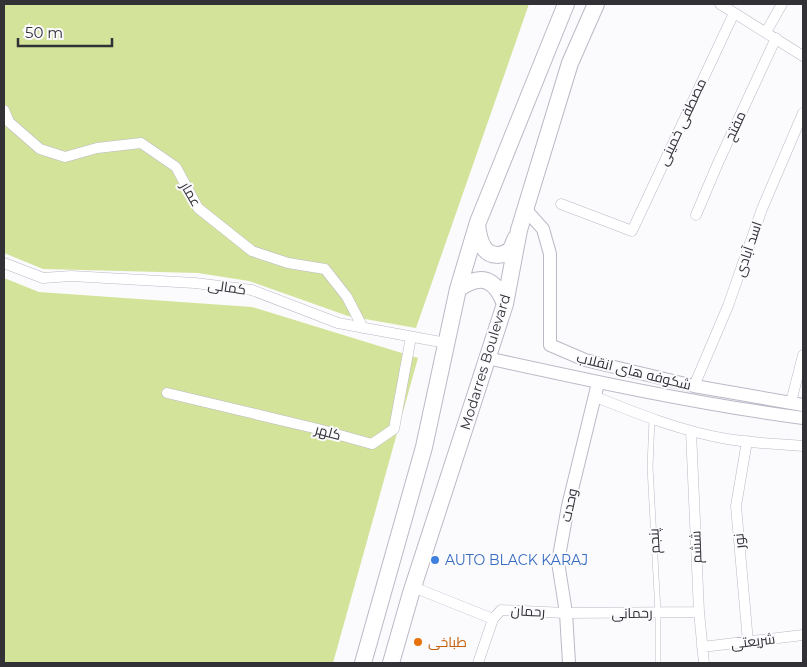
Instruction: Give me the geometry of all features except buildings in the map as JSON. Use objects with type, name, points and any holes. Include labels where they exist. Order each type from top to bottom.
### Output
[{"type":"highway","points":[[364,663],[424,447],[458,289],[477,225],[566,4]]},
{"type":"highway","name":"Modarres Boulevard","points":[[391,663],[413,587],[505,304],[519,230],[570,63],[596,4]]},
{"type":"highway","points":[[477,225],[480,240],[485,250],[493,255],[505,254],[511,248],[519,230]]},
{"type":"highway","points":[[458,289],[468,282],[477,279],[490,281],[501,292],[505,304]]},
{"type":"street","points":[[720,4],[803,56]]},
{"type":"street","points":[[766,32],[782,4]]},
{"type":"street","name":"مصطفی خمینی","points":[[560,204],[632,231],[734,13]]},
{"type":"street","name":"مفتح","points":[[696,215],[776,38]]},
{"type":"street","name":"عمار","points":[[4,110],[9,122],[40,149],[65,156],[97,148],[141,143],[176,167],[198,208],[252,251],[288,263],[324,269],[347,297],[363,328]]},
{"type":"street","name":"اسد آبادی","points":[[694,386],[728,306],[762,209],[803,113]]},
{"type":"street","name":"شکوفه های انقلاب","points":[[525,209],[543,229],[550,254],[550,346],[585,360],[694,386],[797,403]]},
{"type":"street","name":"کمالی","points":[[4,263],[43,278],[71,276],[195,283],[252,290],[338,323],[446,343]]},
{"type":"street","name":"کلهر","points":[[167,393],[318,429],[372,444],[394,429],[412,337]]},
{"type":"street","points":[[797,403],[803,355]]},
{"type":"street","name":"شکوفه های انقلاب","points":[[487,358],[598,383],[746,410],[803,418]]},
{"type":"street","name":"شکوفه های انقلاب","points":[[596,398],[598,383]]},
{"type":"street","points":[[596,398],[691,431],[727,439],[803,446]]},
{"type":"street","name":"وحدت","points":[[569,663],[566,613],[558,562],[568,506],[596,398]]},
{"type":"street","name":"ششم","points":[[691,431],[699,612],[704,663]]},
{"type":"street","name":"نور","points":[[747,441],[736,506],[748,642]]},
{"type":"street","points":[[413,587],[493,619],[478,663]]},
{"type":"street","name":"رحمان","points":[[493,619],[501,610],[566,613]]},
{"type":"street","name":"رحمانی","points":[[566,613],[699,612]]},
{"type":"street","name":"شریعتی","points":[[702,647],[803,635]]},
{"type":"lane","name":"پنجم","points":[[652,419],[650,467],[658,612],[658,663]]},
{"type":"green space","points":[[4,4],[529,4],[416,328],[348,316],[249,281],[198,273],[43,269],[4,253]]},
{"type":"green space","points":[[4,278],[39,292],[252,307],[418,358],[333,663],[4,663]]},
{"type":"place","name":"AUTO BLACK KARAJ","points":[[435,560]]},
{"type":"place","name":"طباخی","points":[[418,642]]}]
